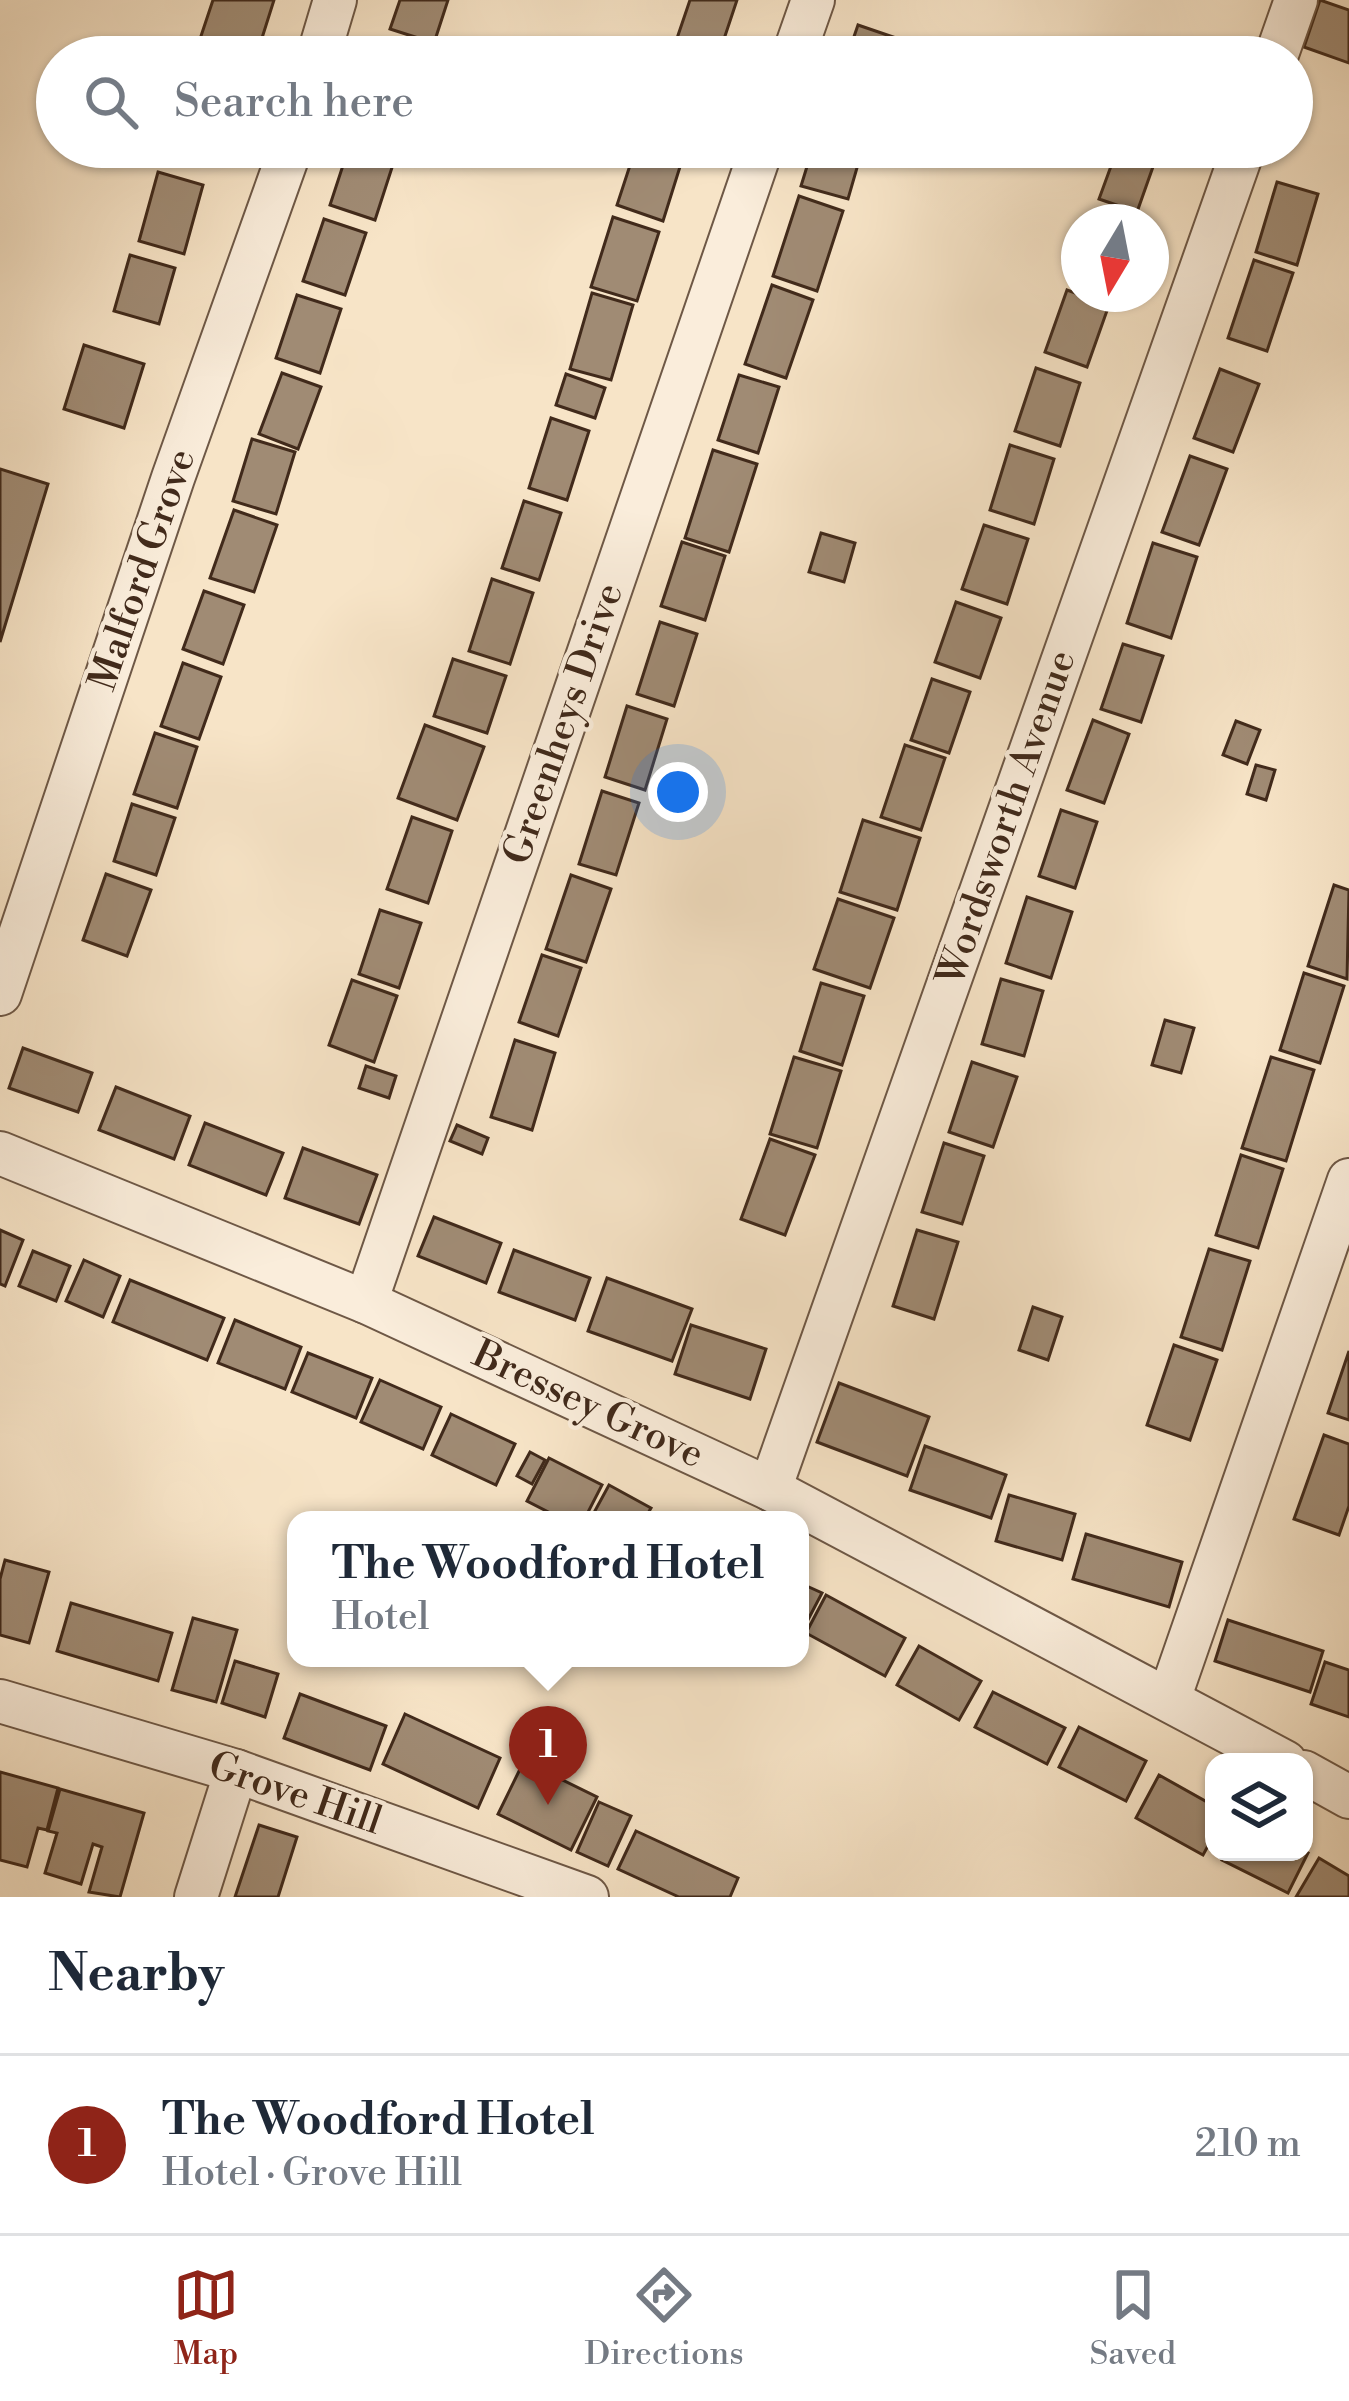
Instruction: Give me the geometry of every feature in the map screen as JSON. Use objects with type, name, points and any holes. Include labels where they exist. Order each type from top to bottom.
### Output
[{"type":"street","points":[[324,36],[335,0]]},
{"type":"street","points":[[800,36],[813,0]]},
{"type":"street","points":[[1283,36],[1296,0]]},
{"type":"street","name":"Malford Grove","points":[[0,994],[173,478],[284,168]]},
{"type":"street","name":"Greenheys Drive","points":[[367,1302],[755,168]]},
{"type":"street","name":"Wordsworth Avenue","points":[[770,1489],[1237,168]]},
{"type":"street","name":"Bressey Grove","points":[[0,1154],[367,1302],[770,1489],[1268,1753]]},
{"type":"street","points":[[1169,1699],[1349,1180]]},
{"type":"street","name":"Grove Hill","points":[[0,1701],[236,1772],[587,1897]]},
{"type":"street","points":[[196,1897],[236,1772]]},
{"type":"street","points":[[1313,1777],[1349,1797]]},
{"type":"building","points":[[213,0],[274,0],[263,36],[201,36]]},
{"type":"building","points":[[400,0],[448,0],[436,36],[412,36],[390,29]]},
{"type":"building","points":[[690,0],[737,0],[725,36],[678,36]]},
{"type":"building","points":[[1320,0],[1349,10],[1349,63],[1313,50],[1313,36],[1308,36]]},
{"type":"building","points":[[858,25],[890,36],[854,36]]},
{"type":"building","points":[[342,168],[392,168],[375,220],[330,205]]},
{"type":"building","points":[[629,168],[680,168],[663,221],[617,205]]},
{"type":"building","points":[[807,168],[857,168],[848,199],[801,186]]},
{"type":"building","points":[[1110,168],[1153,168],[1140,204],[1099,199]]},
{"type":"building","points":[[158,172],[203,185],[184,254],[139,241]]},
{"type":"building","points":[[1277,182],[1318,194],[1297,265],[1256,252]]},
{"type":"building","points":[[799,196],[843,211],[817,291],[773,276]]},
{"type":"building","points":[[613,217],[659,232],[637,301],[591,287]]},
{"type":"building","points":[[324,219],[366,233],[345,295],[303,281]]},
{"type":"building","points":[[130,255],[175,268],[159,324],[114,311]]},
{"type":"building","points":[[1254,260],[1293,273],[1267,351],[1228,338]]},
{"type":"building","points":[[772,285],[813,300],[786,378],[745,364]]},
{"type":"building","points":[[592,293],[633,305],[611,380],[570,369]]},
{"type":"building","points":[[297,295],[341,309],[320,373],[276,358]]},
{"type":"building","points":[[1061,307],[1061,312],[1107,312],[1087,367],[1045,352]]},
{"type":"building","points":[[84,345],[144,364],[124,428],[64,409]]},
{"type":"building","points":[[1036,368],[1080,383],[1060,446],[1015,431]]},
{"type":"building","points":[[1220,369],[1259,384],[1233,452],[1194,438]]},
{"type":"building","points":[[282,373],[321,387],[298,449],[259,434]]},
{"type":"building","points":[[566,374],[605,388],[595,418],[556,405]]},
{"type":"building","points":[[739,375],[779,387],[758,453],[718,440]]},
{"type":"building","points":[[551,418],[589,431],[567,500],[529,488]]},
{"type":"building","points":[[252,439],[295,452],[276,514],[233,501]]},
{"type":"building","points":[[1010,445],[1054,459],[1034,524],[990,510]]},
{"type":"building","points":[[713,450],[757,464],[729,552],[685,538]]},
{"type":"building","points":[[1190,456],[1227,469],[1199,545],[1162,532]]},
{"type":"building","points":[[0,469],[48,484],[0,642]]},
{"type":"building","points":[[524,501],[561,513],[539,580],[502,568]]},
{"type":"building","points":[[234,510],[277,525],[254,592],[210,578]]},
{"type":"building","points":[[984,525],[1028,539],[1007,604],[962,589]]},
{"type":"building","points":[[821,533],[855,543],[844,582],[809,572]]},
{"type":"building","points":[[682,542],[725,556],[705,620],[661,606]]},
{"type":"building","points":[[1153,543],[1197,557],[1171,638],[1127,623]]},
{"type":"building","points":[[492,579],[533,593],[510,664],[469,651]]},
{"type":"building","points":[[204,591],[244,605],[223,664],[183,649]]},
{"type":"building","points":[[956,602],[1001,618],[980,678],[935,662]]},
{"type":"building","points":[[660,622],[697,634],[674,706],[637,694]]},
{"type":"building","points":[[1123,644],[1163,656],[1141,722],[1101,709]]},
{"type":"building","points":[[453,659],[506,676],[487,733],[434,716]]},
{"type":"building","points":[[183,663],[221,677],[199,739],[161,726]]},
{"type":"building","points":[[932,679],[970,692],[949,753],[911,740]]},
{"type":"building","points":[[627,706],[667,719],[645,790],[605,777]]},
{"type":"building","points":[[1093,720],[1129,734],[1104,803],[1067,790]]},
{"type":"building","points":[[1236,721],[1260,730],[1247,764],[1223,755]]},
{"type":"building","points":[[425,725],[484,747],[457,820],[398,798]]},
{"type":"building","points":[[155,733],[197,747],[177,808],[134,794]]},
{"type":"building","points":[[905,745],[945,758],[921,830],[881,817]]},
{"type":"building","points":[[1256,765],[1275,770],[1266,800],[1247,794]]},
{"type":"building","points":[[602,791],[639,803],[616,875],[579,864]]},
{"type":"building","points":[[132,804],[175,818],[156,875],[114,861]]},
{"type":"building","points":[[1061,810],[1097,822],[1075,888],[1039,876]]},
{"type":"building","points":[[412,817],[452,831],[428,903],[387,889]]},
{"type":"building","points":[[863,820],[920,838],[897,910],[840,892]]},
{"type":"building","points":[[106,874],[151,890],[127,956],[83,940]]},
{"type":"building","points":[[571,875],[611,889],[586,962],[546,949]]},
{"type":"building","points":[[1334,885],[1349,890],[1347,979],[1308,966]]},
{"type":"building","points":[[1027,897],[1072,912],[1051,978],[1006,963]]},
{"type":"building","points":[[838,899],[894,918],[870,988],[814,969]]},
{"type":"building","points":[[380,910],[421,923],[399,988],[359,974]]},
{"type":"building","points":[[542,955],[581,968],[558,1036],[519,1022]]},
{"type":"building","points":[[1304,973],[1344,986],[1320,1063],[1280,1050]]},
{"type":"building","points":[[1001,979],[1043,991],[1024,1056],[982,1044]]},
{"type":"building","points":[[352,980],[397,996],[374,1062],[329,1045]]},
{"type":"building","points":[[821,983],[864,996],[842,1065],[800,1051]]},
{"type":"building","points":[[1165,1020],[1194,1028],[1181,1073],[1152,1065]]},
{"type":"building","points":[[515,1040],[555,1053],[532,1130],[491,1117]]},
{"type":"building","points":[[23,1048],[92,1073],[78,1112],[9,1088]]},
{"type":"building","points":[[794,1057],[841,1071],[817,1148],[770,1134]]},
{"type":"building","points":[[1271,1057],[1314,1070],[1286,1161],[1242,1148]]},
{"type":"building","points":[[972,1062],[1017,1077],[993,1147],[949,1132]]},
{"type":"building","points":[[366,1066],[396,1076],[389,1098],[359,1088]]},
{"type":"building","points":[[116,1087],[190,1116],[174,1159],[99,1130]]},
{"type":"building","points":[[205,1123],[283,1153],[266,1195],[189,1165]]},
{"type":"building","points":[[457,1125],[488,1138],[482,1154],[450,1141]]},
{"type":"building","points":[[770,1139],[815,1155],[785,1235],[741,1219]]},
{"type":"building","points":[[944,1143],[984,1156],[962,1224],[922,1212]]},
{"type":"building","points":[[303,1148],[377,1175],[359,1224],[285,1198]]},
{"type":"building","points":[[1241,1155],[1283,1169],[1258,1248],[1216,1235]]},
{"type":"building","points":[[434,1217],[501,1243],[486,1283],[418,1256]]},
{"type":"building","points":[[0,1230],[23,1240],[5,1286],[0,1284]]},
{"type":"building","points":[[917,1230],[958,1242],[934,1319],[893,1306]]},
{"type":"building","points":[[1209,1249],[1250,1261],[1222,1350],[1181,1337]]},
{"type":"building","points":[[514,1250],[590,1278],[575,1320],[499,1292]]},
{"type":"building","points":[[33,1251],[70,1266],[56,1301],[19,1286]]},
{"type":"building","points":[[84,1260],[120,1276],[103,1317],[66,1301]]},
{"type":"building","points":[[607,1278],[692,1309],[672,1361],[588,1331]]},
{"type":"building","points":[[130,1280],[224,1318],[207,1360],[113,1322]]},
{"type":"building","points":[[1033,1307],[1062,1317],[1048,1360],[1019,1350]]},
{"type":"building","points":[[235,1320],[301,1347],[285,1389],[218,1363]]},
{"type":"building","points":[[691,1325],[766,1349],[750,1399],[675,1374]]},
{"type":"building","points":[[1174,1345],[1217,1360],[1190,1440],[1147,1425]]},
{"type":"building","points":[[1349,1351],[1349,1420],[1328,1413]]},
{"type":"building","points":[[308,1353],[372,1378],[356,1418],[292,1392]]},
{"type":"building","points":[[380,1380],[441,1407],[423,1449],[361,1422]]},
{"type":"building","points":[[839,1383],[929,1417],[907,1476],[817,1442]]},
{"type":"building","points":[[451,1414],[515,1444],[496,1485],[432,1455]]},
{"type":"building","points":[[1324,1435],[1349,1444],[1349,1506],[1339,1535],[1294,1519]]},
{"type":"building","points":[[925,1446],[1006,1475],[991,1518],[910,1490]]},
{"type":"building","points":[[530,1452],[545,1460],[532,1484],[517,1476]]},
{"type":"building","points":[[549,1458],[602,1485],[589,1511],[546,1511],[527,1501]]},
{"type":"building","points":[[609,1485],[651,1508],[649,1511],[595,1511]]},
{"type":"building","points":[[1009,1495],[1075,1514],[1062,1560],[996,1541]]},
{"type":"building","points":[[1086,1534],[1182,1562],[1169,1607],[1073,1579]]},
{"type":"building","points":[[5,1560],[49,1572],[29,1643],[0,1635],[0,1579]]},
{"type":"building","points":[[809,1587],[822,1593],[809,1618]]},
{"type":"building","points":[[826,1595],[905,1638],[885,1676],[809,1635]]},
{"type":"building","points":[[71,1603],[172,1633],[158,1681],[57,1651]]},
{"type":"building","points":[[193,1618],[237,1630],[216,1702],[172,1690]]},
{"type":"building","points":[[1228,1620],[1323,1651],[1310,1692],[1215,1661]]},
{"type":"building","points":[[919,1646],[981,1681],[959,1720],[897,1685]]},
{"type":"building","points":[[235,1661],[278,1674],[265,1717],[222,1703]]},
{"type":"building","points":[[1325,1662],[1349,1670],[1349,1717],[1311,1704]]},
{"type":"building","points":[[993,1692],[1065,1728],[1047,1764],[975,1727]]},
{"type":"building","points":[[300,1694],[386,1726],[370,1770],[284,1738]]},
{"type":"building","points":[[405,1714],[500,1758],[478,1808],[383,1764]]},
{"type":"building","points":[[1079,1727],[1146,1761],[1126,1801],[1059,1767]]},
{"type":"building","points":[[524,1761],[597,1797],[571,1850],[498,1814]]},
{"type":"building","points":[[0,1772],[58,1788],[47,1830],[38,1828],[27,1867],[0,1860]]},
{"type":"building","points":[[1159,1775],[1205,1801],[1205,1851],[1203,1855],[1136,1818]]},
{"type":"building","points":[[60,1789],[144,1813],[120,1897],[89,1892],[102,1847],[93,1844],[81,1884],[45,1873],[57,1833],[48,1831]]},
{"type":"building","points":[[599,1802],[631,1816],[608,1866],[577,1852]]},
{"type":"building","points":[[259,1825],[297,1837],[278,1897],[235,1897]]},
{"type":"building","points":[[636,1831],[738,1878],[730,1897],[679,1897],[618,1869]]},
{"type":"building","points":[[1319,1858],[1349,1876],[1349,1897],[1296,1897]]},
{"type":"building","points":[[1224,1861],[1304,1861],[1288,1893]]},
{"type":"place","name":"The Woodford Hotel","points":[[548,1805]]}]
